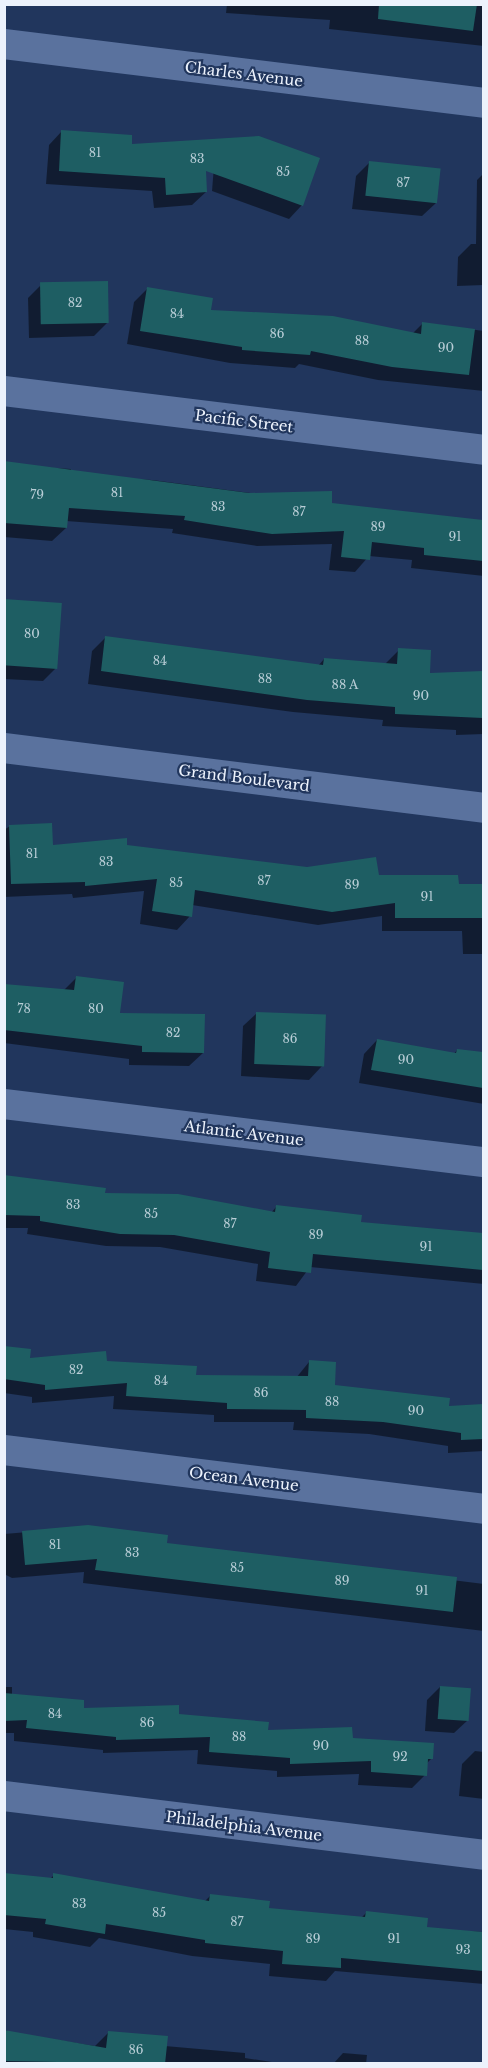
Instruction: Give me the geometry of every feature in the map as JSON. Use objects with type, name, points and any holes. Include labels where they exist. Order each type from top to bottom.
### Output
[{"type":"street","name":"Charles Avenue","points":[[4,44],[483,103]]},
{"type":"street","name":"Pacific Street","points":[[4,392],[483,450]]},
{"type":"street","name":"Grand Boulevard","points":[[4,748],[483,808]]},
{"type":"street","name":"Atlantic Avenue","points":[[4,1104],[483,1162]]},
{"type":"street","name":"Ocean Avenue","points":[[4,1450],[483,1509]]},
{"type":"street","name":"Philadelphia Avenue","points":[[4,1797],[483,1854]]},
{"type":"building","points":[[379,4],[477,4],[473,31],[378,19]]},
{"type":"building","points":[[61,130],[132,135],[132,144],[259,136],[320,158],[303,206],[206,171],[207,192],[166,195],[165,178],[59,171]]},
{"type":"building","points":[[369,161],[441,169],[437,203],[365,196]]},
{"type":"building","points":[[108,281],[109,323],[41,324],[40,282]]},
{"type":"building","points":[[147,287],[213,298],[211,310],[333,316],[421,334],[422,322],[475,329],[469,375],[392,367],[311,351],[310,355],[242,350],[242,347],[140,331]]},
{"type":"building","points":[[4,461],[249,493],[332,491],[332,503],[483,520],[483,561],[424,555],[424,548],[372,542],[370,560],[341,557],[344,531],[272,534],[184,520],[185,516],[69,508],[67,528],[4,523]]},
{"type":"building","points":[[4,599],[62,603],[57,669],[4,665]]},
{"type":"building","points":[[105,636],[323,665],[324,658],[397,664],[398,648],[431,650],[430,673],[483,671],[483,718],[395,714],[395,707],[307,700],[101,671]]},
{"type":"building","points":[[52,823],[53,845],[127,838],[127,845],[307,867],[376,857],[379,875],[458,875],[459,884],[483,884],[483,918],[395,918],[395,903],[332,912],[195,890],[192,917],[152,911],[157,879],[85,886],[85,882],[11,884],[9,825]]},
{"type":"building","points":[[76,976],[124,982],[120,1013],[205,1014],[204,1053],[142,1052],[142,1046],[4,1030],[4,984],[74,990]]},
{"type":"building","points":[[256,1012],[326,1014],[324,1066],[254,1064]]},
{"type":"building","points":[[377,1039],[456,1053],[457,1049],[483,1052],[483,1088],[371,1070]]},
{"type":"building","points":[[4,1175],[106,1188],[105,1193],[178,1194],[275,1212],[276,1205],[362,1215],[361,1222],[483,1233],[483,1270],[313,1254],[311,1273],[268,1268],[270,1252],[174,1235],[120,1234],[40,1221],[40,1216],[4,1215]]},
{"type":"building","points":[[4,1346],[31,1349],[30,1358],[106,1351],[107,1361],[197,1366],[196,1375],[308,1376],[309,1360],[336,1362],[335,1385],[450,1398],[449,1406],[483,1404],[483,1439],[461,1440],[461,1433],[383,1422],[306,1418],[306,1410],[227,1409],[227,1403],[126,1396],[127,1383],[45,1390],[45,1385],[4,1379]]},
{"type":"building","points":[[88,1525],[168,1535],[167,1543],[457,1577],[453,1612],[95,1570],[97,1559],[25,1565],[22,1531]]},
{"type":"building","points":[[440,1686],[471,1688],[469,1721],[438,1719]]},
{"type":"building","points":[[4,1693],[84,1700],[84,1708],[179,1705],[179,1714],[269,1722],[268,1730],[352,1727],[353,1738],[434,1743],[433,1759],[428,1759],[427,1776],[371,1772],[371,1761],[290,1764],[290,1758],[209,1752],[210,1737],[116,1740],[116,1737],[26,1728],[27,1720],[4,1721]]},
{"type":"building","points":[[4,1873],[53,1878],[53,1873],[209,1901],[210,1894],[270,1901],[269,1908],[365,1917],[366,1911],[428,1918],[427,1927],[483,1932],[483,1971],[341,1958],[341,1968],[282,1964],[283,1951],[205,1943],[205,1940],[106,1924],[105,1934],[45,1924],[46,1919],[4,1915]]},
{"type":"building","points":[[4,2030],[106,2048],[108,2031],[168,2036],[165,2064],[4,2061]]}]
